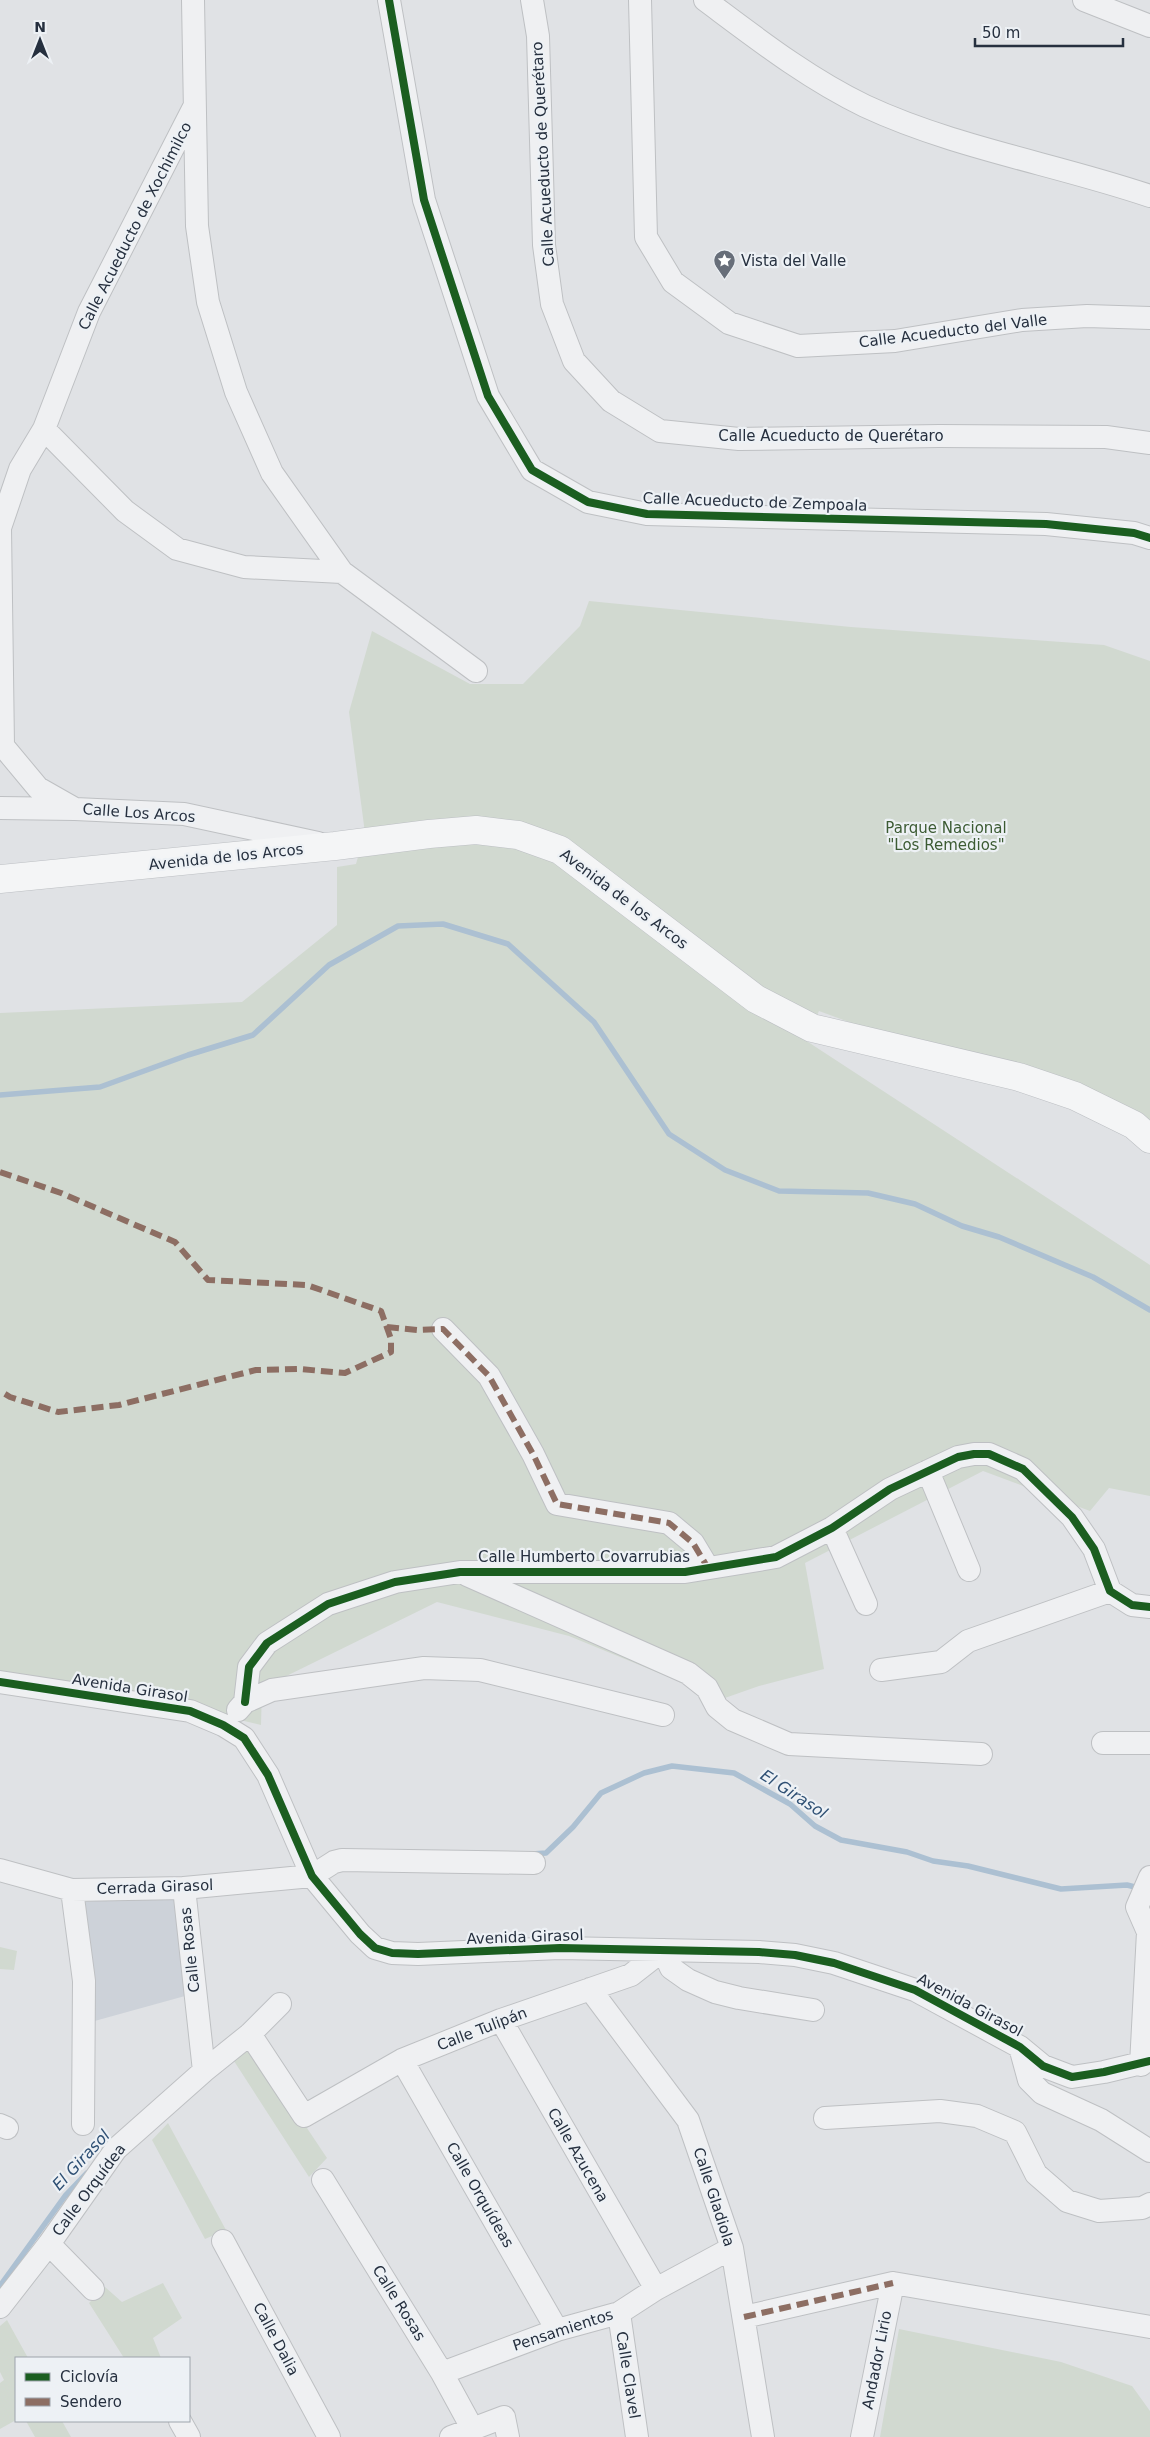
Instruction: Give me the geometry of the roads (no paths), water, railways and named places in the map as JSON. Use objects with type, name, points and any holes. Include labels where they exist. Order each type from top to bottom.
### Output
[{"type":"main road","name":"Avenida de los Arcos","points":[[0,879],[476,830],[518,835],[560,850],[756,999],[812,1028],[1019,1078],[1075,1096],[1134,1125],[1150,1139]]},
{"type":"street","points":[[192,0],[197,226],[208,302],[236,392],[272,473],[342,572],[476,671]]},
{"type":"street","name":"Calle Acueducto de Zempoala","points":[[389,0],[424,200],[488,396],[532,470],[588,502],[648,514],[1046,524],[1134,533],[1150,538]]},
{"type":"street","name":"Calle Acueducto de Querétaro","points":[[532,0],[538,36],[544,245],[552,304],[574,361],[611,401],[660,431],[738,439],[939,436],[1106,437],[1150,443]]},
{"type":"street","name":"Calle Acueducto del Valle","points":[[640,0],[646,237],[673,282],[729,323],[798,346],[895,341],[1022,320],[1087,316],[1150,318]]},
{"type":"street","points":[[705,0],[778,55],[865,106],[924,130],[1150,196]]},
{"type":"street","points":[[1084,0],[1150,26]]},
{"type":"street","name":"Calle Acueducto de Xochimilco","points":[[75,809],[38,788],[1,747],[0,528],[20,469],[44,429],[89,312],[193,110]]},
{"type":"street","points":[[44,429],[125,511],[177,549],[244,567],[342,572]]},
{"type":"street","name":"Calle Los Arcos","points":[[0,808],[184,814],[335,846]]},
{"type":"street","points":[[443,1329],[489,1376],[533,1454],[557,1504],[669,1523],[693,1543],[708,1568]]},
{"type":"street","name":"Calle Humberto Covarrubias","points":[[246,1702],[249,1668],[267,1643],[328,1604],[395,1582],[460,1572],[685,1572],[776,1557],[832,1528],[890,1488],[958,1457],[974,1454],[989,1454],[1023,1469],[1072,1517],[1094,1549],[1110,1591]]},
{"type":"street","points":[[928,1471],[969,1570]]},
{"type":"street","points":[[832,1528],[866,1604]]},
{"type":"street","points":[[460,1572],[688,1673],[708,1688],[717,1708],[733,1720],[789,1744],[981,1754]]},
{"type":"street","points":[[881,1670],[941,1662],[968,1641],[1110,1591],[1132,1605],[1150,1607]]},
{"type":"street","points":[[223,1725],[246,1702],[272,1690],[424,1668],[480,1670],[663,1715]]},
{"type":"street","name":"Avenida Girasol","points":[[0,1682],[190,1711],[223,1725],[244,1738],[268,1775],[312,1876],[360,1934],[375,1948],[392,1953],[418,1954],[560,1948],[759,1952],[834,1963],[915,1990],[1020,2047],[1043,2066],[1072,2077],[1145,2063]]},
{"type":"street","points":[[1103,1743],[1150,1743]]},
{"type":"street","points":[[312,1876],[334,1862],[342,1860],[534,1863]]},
{"type":"street","name":"Cerrada Girasol","points":[[0,1870],[72,1890],[184,1888],[312,1876]]},
{"type":"street","points":[[1145,2063],[1148,1932],[1137,1907],[1150,1877]]},
{"type":"street","name":"Calle Rosas","points":[[184,1888],[204,2070]]},
{"type":"street","points":[[72,1890],[84,1981],[82,2124]]},
{"type":"street","points":[[663,1950],[671,1968],[688,1980],[715,1992],[813,2010]]},
{"type":"street","name":"Calle Tulipán","points":[[250,2034],[304,2116],[402,2060],[501,2020],[631,1975],[663,1950]]},
{"type":"street","name":"Calle Gladiola","points":[[590,1989],[688,2120],[732,2248],[763,2437]]},
{"type":"street","name":"Calle Orquídea","points":[[0,2307],[49,2244],[116,2149],[204,2070],[250,2034],[280,2004]]},
{"type":"street","name":"Calle Azucena","points":[[501,2020],[656,2289]]},
{"type":"street","points":[[1020,2047],[1029,2080],[1042,2093],[1101,2120],[1150,2150]]},
{"type":"street","name":"Calle Orquídeas","points":[[402,2060],[557,2330]]},
{"type":"street","points":[[825,2118],[940,2111],[977,2116],[1015,2132],[1036,2174],[1067,2201],[1100,2211],[1142,2208],[1150,2204]]},
{"type":"street","name":"Calle Rosas","points":[[322,2180],[442,2373],[472,2428]]},
{"type":"street","name":"Calle Dalia","points":[[223,2241],[329,2437]]},
{"type":"street","points":[[49,2244],[93,2289]]},
{"type":"street","name":"Pensamientos","points":[[442,2373],[557,2330],[618,2313],[656,2289],[732,2248]]},
{"type":"street","points":[[744,2317],[893,2283],[1150,2327]]},
{"type":"street","name":"Andador Lirio","points":[[862,2437],[893,2283]]},
{"type":"street","name":"Calle Clavel","points":[[618,2313],[637,2437]]},
{"type":"street","points":[[181,2422],[189,2437]]},
{"type":"street","points":[[451,2437],[472,2428],[506,2427]]},
{"type":"waterway","points":[[0,1095],[100,1087],[188,1055],[253,1035],[329,965],[398,926],[443,924],[508,944],[594,1022],[669,1134],[725,1170],[779,1191],[868,1193],[915,1204],[962,1226],[999,1237],[1093,1277],[1150,1310]]},
{"type":"waterway","name":"El Girasol","points":[[532,1854],[546,1853],[573,1827],[601,1793],[644,1773],[672,1766],[734,1773],[790,1804],[815,1826],[841,1840],[907,1852],[933,1861],[968,1866],[1061,1889],[1127,1885],[1139,1888]]},
{"type":"waterway","name":"El Girasol","points":[[0,2286],[65,2196],[87,2173]]},
{"type":"place","name":"Vista del Valle","points":[[725,280]]},
{"type":"park label","name":"Parque Nacional \"Los Remedios\"","points":[[946,836]]}]
